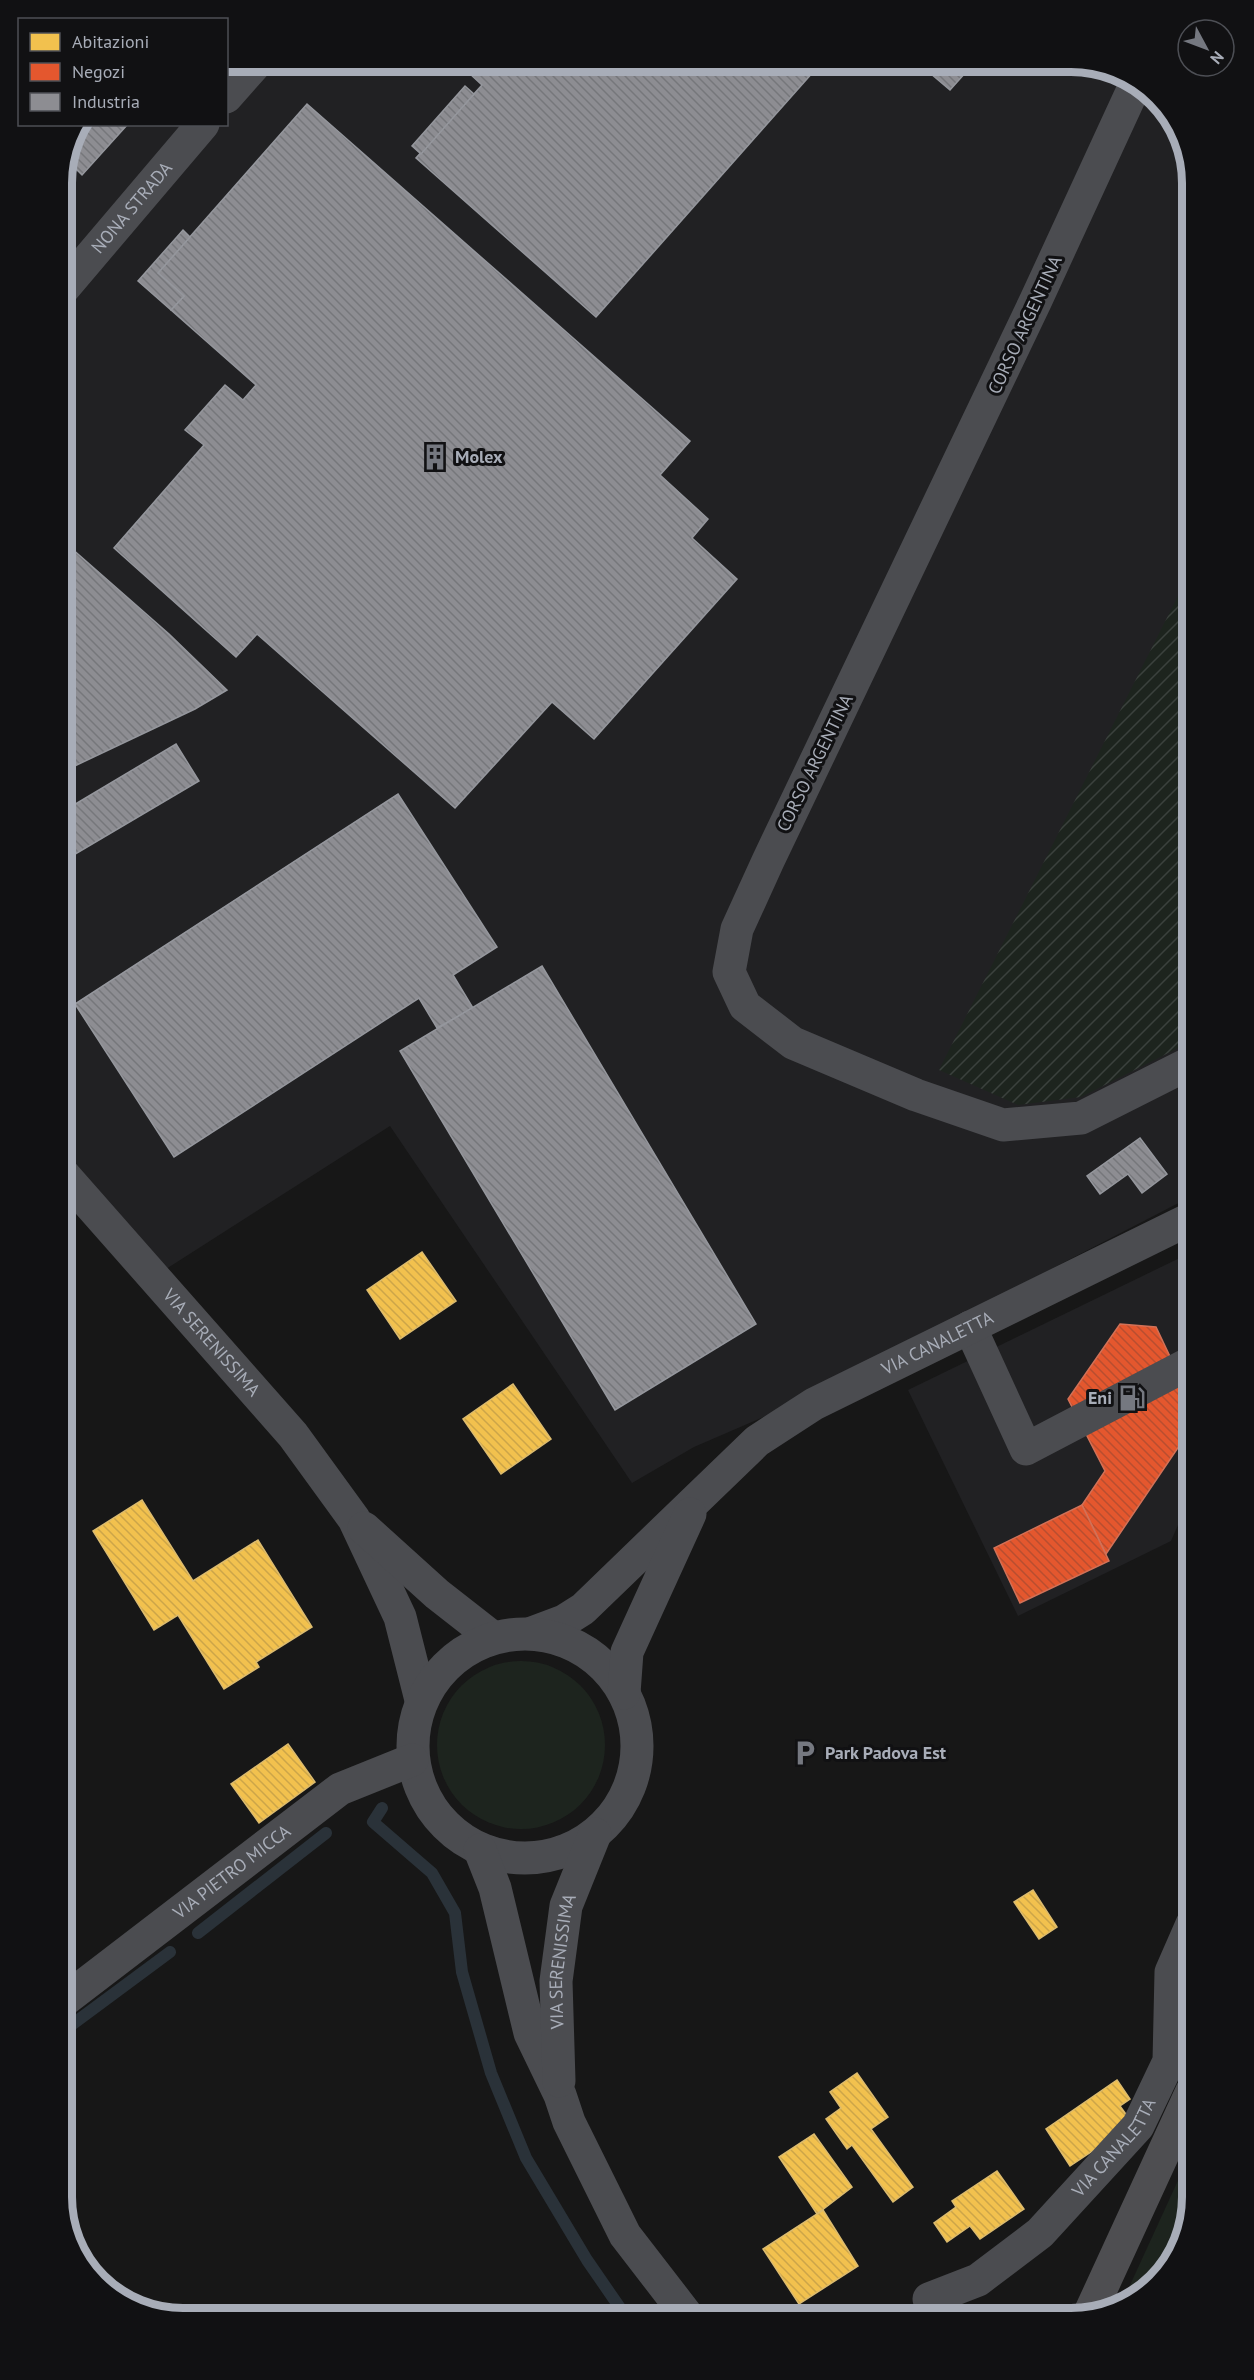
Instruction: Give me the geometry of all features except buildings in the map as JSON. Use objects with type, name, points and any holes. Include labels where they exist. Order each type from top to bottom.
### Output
[{"type":"highway","points":[[1093,2306],[1182,2113]]},
{"type":"street","points":[[228,95],[248,72]]},
{"type":"street","name":"CORSO ARGENTINA","points":[[1133,91],[1036,300],[737,929],[729,972],[745,1006],[794,1043],[916,1095],[1002,1125],[1081,1118],[1182,1067]]},
{"type":"street","name":"NONA STRADA","points":[[72,278],[201,126]]},
{"type":"street","name":"VIA SERENISSIMA","points":[[72,1184],[293,1435],[354,1519],[400,1617],[421,1700],[412,1760],[424,1797],[448,1828],[480,1850],[510,1858],[540,1857],[569,1849],[595,1834]]},
{"type":"street","name":"VIA CANALETTA","points":[[532,1633],[564,1621],[583,1608],[757,1441],[814,1404],[1182,1223]]},
{"type":"street","points":[[970,1327],[1026,1449],[1182,1367]]},
{"type":"street","name":"VIA CANALETTA","points":[[624,1693],[627,1652],[699,1495]]},
{"type":"street","name":"VIA SERENISSIMA","points":[[354,1519],[437,1594],[492,1637]]},
{"type":"street","name":"VIA SERENISSIMA","points":[[421,1700],[438,1673],[462,1652],[492,1637],[532,1633],[569,1641],[601,1663],[624,1693],[636,1730],[634,1768],[620,1804],[595,1834],[566,1906],[556,1982],[560,2095]]},
{"type":"street","name":"VIA PIETRO MICCA","points":[[72,1994],[340,1789],[412,1760]]},
{"type":"street","name":"VIA SERENISSIMA","points":[[480,1850],[495,1888],[530,2033],[560,2095],[586,2158],[625,2235],[681,2308]]},
{"type":"street","name":"VIA CANALETTA","points":[[929,2299],[978,2280],[1040,2233],[1138,2126],[1169,2061],[1171,1972],[1182,1947]]},
{"type":"shaded area","points":[[228,72],[1078,72],[1093,74],[1120,83],[1144,100],[1159,115],[1174,141],[1182,176],[1182,1201],[777,1411],[694,1447],[632,1483],[390,1126],[152,1278],[72,1171],[72,176],[80,141],[88,126],[228,126]]},
{"type":"shaded area","points":[[1182,588],[1182,1046],[1081,1097],[1018,1105],[939,1070]]},
{"type":"shaded area","points":[[1182,1257],[1182,1516],[1171,1541],[1018,1616],[908,1390]]},
{"type":"shaded area","points":[[521,1661],[537,1662],[553,1667],[581,1685],[599,1713],[604,1729],[604,1761],[599,1777],[581,1805],[553,1823],[537,1828],[521,1829],[505,1828],[489,1823],[461,1805],[443,1777],[438,1761],[437,1745],[438,1729],[443,1713],[461,1685],[489,1667],[505,1662]]},
{"type":"shaded area","points":[[1182,2172],[1180,2219],[1171,2246],[1154,2270],[1139,2285],[1127,2293]]},
{"type":"waterway","points":[[382,1808],[373,1822],[432,1873],[455,1913],[462,1972],[491,2073],[526,2158],[587,2260],[620,2308]]},
{"type":"waterway","points":[[198,1933],[326,1833]]},
{"type":"waterway","points":[[72,2025],[170,1952]]},
{"type":"place","name":"Molex","points":[[435,457]]},
{"type":"place","name":"Eni","points":[[1132,1398]]},
{"type":"place","name":"Park Padova Est","points":[[805,1753]]}]
